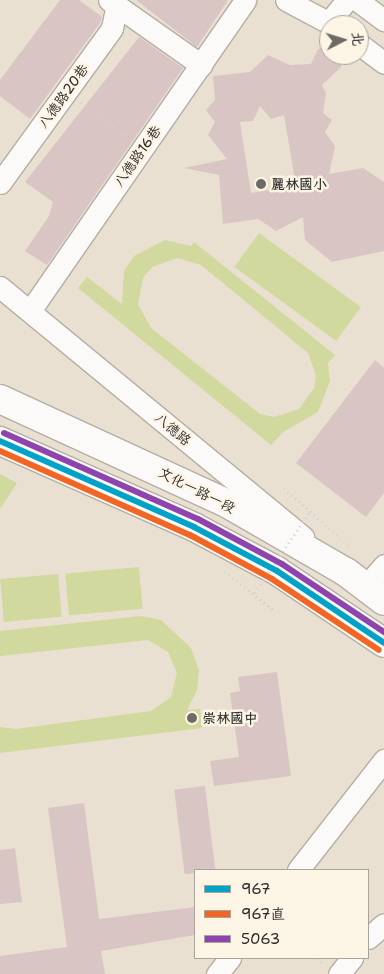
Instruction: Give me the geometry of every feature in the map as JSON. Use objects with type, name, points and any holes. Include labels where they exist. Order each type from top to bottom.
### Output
[{"type":"main road","name":"文化一路一段","points":[[0,399],[228,504],[365,586]]},
{"type":"main road","points":[[0,441],[203,531],[277,572],[384,643]]},
{"type":"street","name":"八德路16巷","points":[[30,311],[245,0]]},
{"type":"street","points":[[286,0],[319,18]]},
{"type":"street","points":[[337,15],[347,0]]},
{"type":"street","points":[[357,0],[384,20]]},
{"type":"street","points":[[113,3],[200,65]]},
{"type":"street","name":"八德路20巷","points":[[0,183],[112,28],[113,3]]},
{"type":"street","points":[[369,52],[384,63]]},
{"type":"street","name":"八德路","points":[[0,287],[365,586]]},
{"type":"street","points":[[365,586],[384,565]]},
{"type":"street","points":[[299,869],[384,760]]},
{"type":"street","points":[[369,937],[384,924]]},
{"type":"street","points":[[217,974],[229,959]]},
{"type":"street","points":[[339,974],[351,959]]},
{"type":"path","points":[[66,92],[143,148]]},
{"type":"path","points":[[284,488],[335,532]]},
{"type":"path","points":[[255,593],[310,511]]},
{"type":"path","points":[[225,571],[255,593],[276,612]]},
{"type":"green space","points":[[259,233],[361,307],[336,341],[234,267]]},
{"type":"green space","points":[[165,240],[191,246],[194,242],[335,355],[328,363],[330,381],[318,412],[283,432],[271,445],[78,288],[87,277],[122,304],[124,271],[134,256]],"holes":[[[177,258],[201,265],[308,353],[316,376],[314,388],[299,409],[274,417],[260,414],[151,328],[138,304],[143,278],[152,267]]]},
{"type":"green space","points":[[0,474],[17,483],[0,509]]},
{"type":"green space","points":[[139,567],[143,609],[69,615],[65,573]]},
{"type":"green space","points":[[58,574],[62,617],[4,622],[0,579]]},
{"type":"green space","points":[[141,616],[161,620],[191,648],[199,670],[197,690],[187,710],[200,709],[202,728],[0,753],[0,727],[16,729],[151,711],[171,697],[177,673],[168,652],[148,640],[0,656],[0,631]]},
{"type":"building","points":[[60,0],[79,0],[102,17],[100,23],[30,119],[0,96],[0,80]]},
{"type":"building","points":[[136,0],[228,0],[197,47]]},
{"type":"building","points":[[139,37],[183,68],[47,265],[25,251],[49,216],[53,202],[25,182]]},
{"type":"building","points":[[319,49],[319,65],[341,65],[322,85],[326,93],[323,113],[332,120],[325,132],[335,146],[329,174],[363,168],[384,182],[384,251],[332,262],[305,240],[303,217],[276,231],[258,219],[223,224],[219,175],[184,168],[227,159],[208,135],[215,122],[206,110],[215,100],[213,76],[250,72],[268,55],[290,65],[311,64]],"holes":[[[260,106],[271,119],[284,115],[296,186],[251,193],[240,122],[253,121]]]},
{"type":"building","points":[[375,360],[384,368],[384,493],[366,517],[296,463]]},
{"type":"building","points":[[277,672],[291,776],[214,786],[210,761],[239,757],[230,693],[240,691],[238,677]]},
{"type":"building","points":[[205,786],[215,869],[194,869],[194,873],[185,874],[174,790]]},
{"type":"building","points":[[84,803],[99,919],[194,907],[194,935],[101,951],[105,974],[0,974],[0,956],[67,947],[48,808]]},
{"type":"building","points":[[15,848],[22,902],[0,904],[0,850]]},
{"type":"transit line","name":"5063","points":[[4,433],[198,519],[282,564],[384,632]]},
{"type":"transit line","name":"967","points":[[0,441],[194,527],[277,571],[384,643]]},
{"type":"transit line","name":"967直","points":[[0,451],[190,535],[272,579],[379,650]]},
{"type":"place","name":"麗林國小","points":[[261,184]]},
{"type":"place","name":"崇林國中","points":[[192,718]]}]
